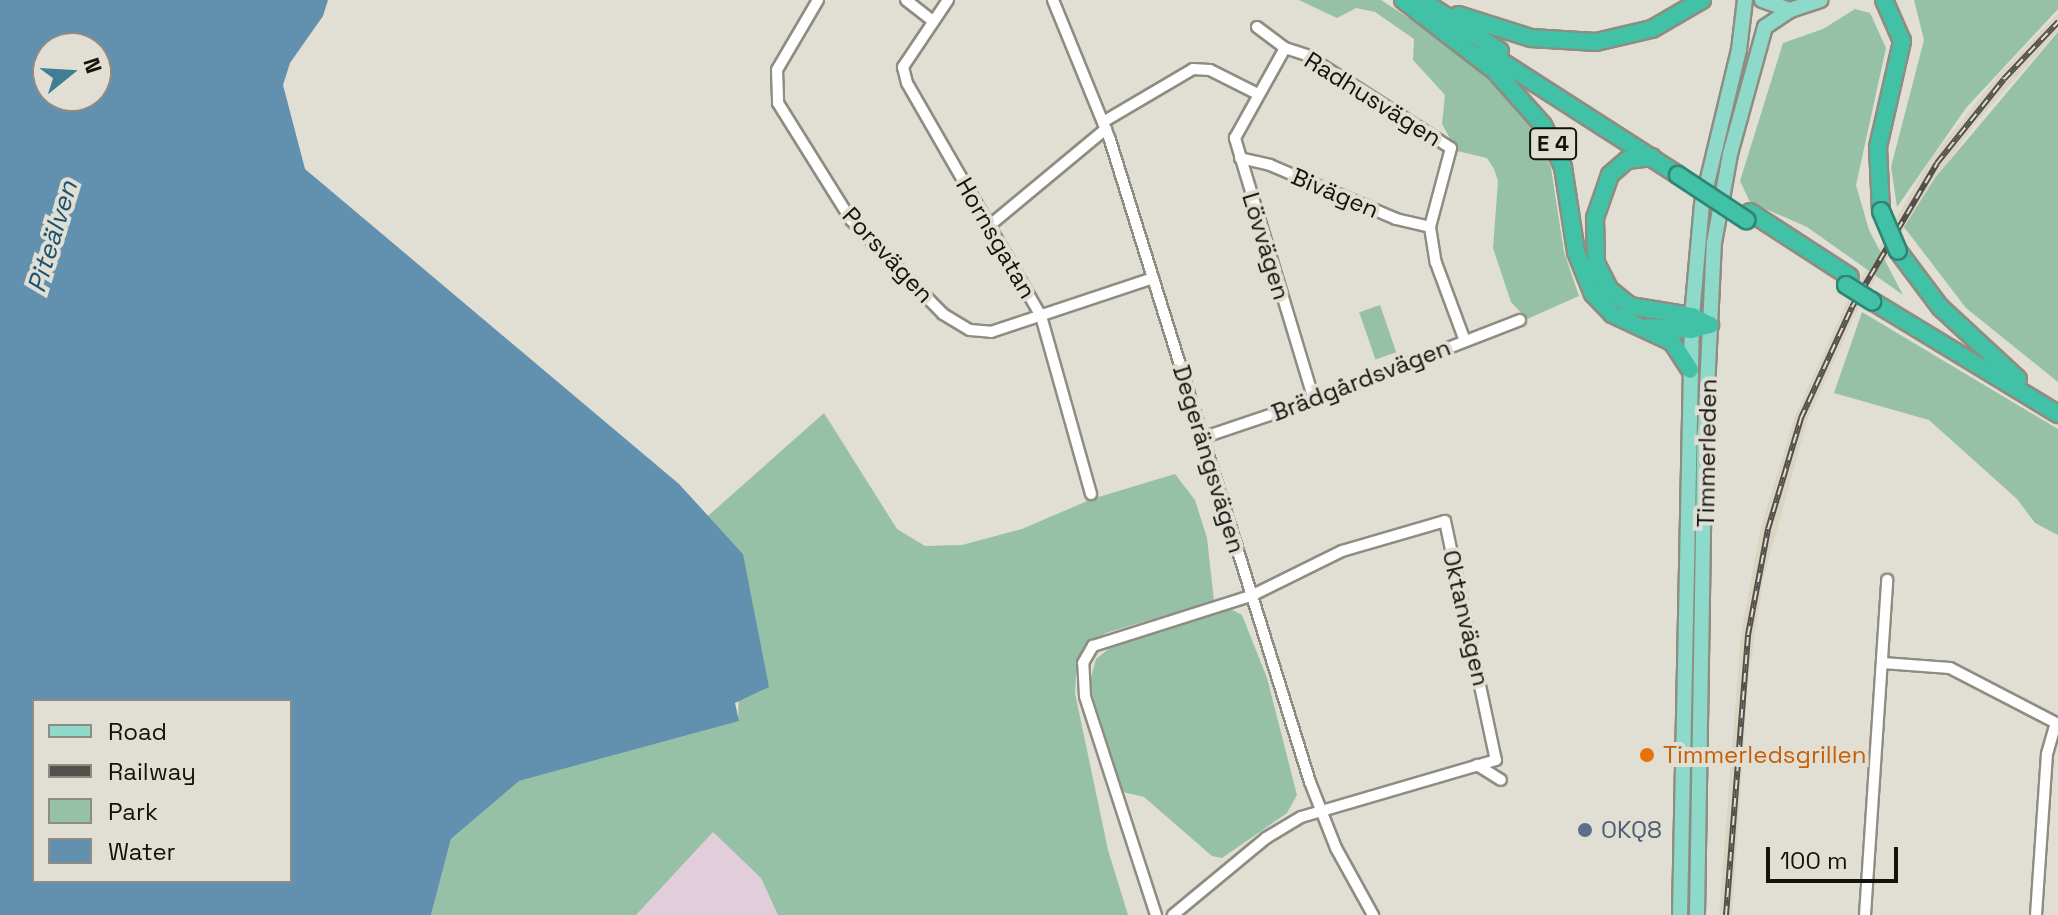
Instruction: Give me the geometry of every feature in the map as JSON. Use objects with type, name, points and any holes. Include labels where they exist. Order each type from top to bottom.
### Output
[{"type":"highway","name":"E 4","points":[[1403,0],[1680,172]]},
{"type":"highway","name":"E 4","points":[[1403,0],[1495,71],[1543,125],[1563,167],[1585,280],[1603,306],[1672,342],[1690,370]]},
{"type":"highway","name":"E 4","points":[[1421,0],[1680,172],[2058,414]]},
{"type":"highway","points":[[1428,0],[1506,33],[1580,43],[1652,29],[1702,0]]},
{"type":"highway","name":"E 4","points":[[1884,0],[1902,41],[1878,147],[1881,211],[1898,251],[1940,307],[2018,379]]},
{"type":"highway","name":"E 4","points":[[1652,157],[1627,160],[1610,175],[1595,218],[1596,263],[1609,289],[1630,306],[1691,323]]},
{"type":"highway","name":"E 4","points":[[1874,298],[2058,404]]},
{"type":"highway","name":"E 4","points":[[1636,324],[1710,325]]},
{"type":"main road","name":"Timmerleden","points":[[1680,915],[1691,323],[1702,204],[1739,50],[1745,0]]},
{"type":"main road","points":[[1762,0],[1790,10],[1820,0]]},
{"type":"main road","name":"Timmerleden","points":[[1697,915],[1714,243],[1730,154],[1765,27],[1790,10]]},
{"type":"street","name":"Porsvägen","points":[[818,0],[782,57],[774,84],[795,137],[844,210],[919,292],[970,330],[1012,329],[1153,278]]},
{"type":"street","points":[[906,0],[932,20]]},
{"type":"street","name":"Hornsgatan","points":[[948,0],[903,67],[907,83],[1041,316],[1091,494]]},
{"type":"street","name":"Degerängsvägen","points":[[1053,0],[1104,126],[1321,810],[1373,915]]},
{"type":"street","name":"Radhusvägen","points":[[1257,27],[1285,48],[1306,55],[1451,148],[1430,227],[1436,263],[1465,341]]},
{"type":"street","name":"Radhusvägen","points":[[1258,94],[1285,48]]},
{"type":"street","points":[[989,226],[1104,126],[1193,69],[1210,70],[1258,94]]},
{"type":"street","name":"Lövvägen","points":[[1258,94],[1235,138],[1314,400]]},
{"type":"street","name":"Bivägen","points":[[1240,158],[1270,165],[1396,219],[1430,227]]},
{"type":"street","name":"Brädgårdsvägen","points":[[1202,438],[1314,400],[1520,320]]},
{"type":"street","name":"Oktanvägen","points":[[1251,596],[1342,551],[1445,521],[1496,760],[1477,765]]},
{"type":"street","points":[[1865,915],[1887,580]]},
{"type":"street","points":[[1156,915],[1085,696],[1083,663],[1093,646],[1119,635],[1251,596]]},
{"type":"street","points":[[1883,663],[1950,668],[2057,723],[2047,754],[2036,915]]},
{"type":"street","points":[[1173,915],[1266,838],[1321,810],[1477,765],[1501,780]]},
{"type":"street","points":[[1671,915],[1681,893]]},
{"type":"shaded area","points":[[2058,13],[2058,31],[1975,124],[1916,208],[1857,311],[1807,421],[1763,580],[1748,682],[1732,915],[1719,915],[1741,634],[1761,527],[1795,416],[1846,304],[1931,159],[1999,74]]},
{"type":"shaded area","points":[[713,832],[761,878],[778,915],[636,915]]},
{"type":"green space","points":[[1299,0],[1381,0],[1450,45],[1506,96],[1535,132],[1551,168],[1564,252],[1579,296],[1527,319],[1511,302],[1493,248],[1498,181],[1494,169],[1487,158],[1457,151],[1442,124],[1445,95],[1413,60],[1414,39],[1375,12],[1356,8],[1337,18]]},
{"type":"green space","points":[[1914,0],[2058,0],[2058,9],[1966,108],[1897,207],[1891,167],[1924,40]]},
{"type":"green space","points":[[1855,9],[1870,13],[1886,48],[1856,185],[1869,230],[1903,295],[1807,227],[1750,202],[1740,181],[1783,43],[1823,29]]},
{"type":"green space","points":[[2058,32],[2058,382],[1966,308],[1904,227],[1935,178]]},
{"type":"green space","points":[[1380,305],[1396,352],[1375,359],[1359,312]]},
{"type":"green space","points":[[1862,312],[2058,429],[2058,535],[2035,523],[2017,499],[1929,420],[1834,393]]},
{"type":"green space","points":[[824,413],[897,529],[925,546],[962,545],[1022,529],[1092,499],[1175,474],[1195,500],[1207,538],[1214,601],[1106,633],[1084,649],[1077,665],[1075,693],[1108,850],[1128,915],[778,915],[761,878],[713,832],[636,915],[431,915],[451,839],[519,781],[738,721],[743,554],[708,516]]},
{"type":"green space","points":[[1231,609],[1242,615],[1267,678],[1297,795],[1287,813],[1222,858],[1212,856],[1144,797],[1123,792],[1089,684],[1096,659],[1111,647]]},
{"type":"water","name":"Piteälven","points":[[0,0],[328,0],[323,16],[290,63],[283,85],[305,169],[679,484],[743,554],[769,687],[735,703],[739,721],[519,781],[451,839],[431,915],[0,915]]},
{"type":"railway","points":[[1726,915],[1748,635],[1768,529],[1801,418],[1852,307],[1937,163],[2004,79],[2058,22]]},
{"type":"place","name":"Timmerledsgrillen","points":[[1647,755]]},
{"type":"place","name":"OKQ8","points":[[1585,830]]}]
